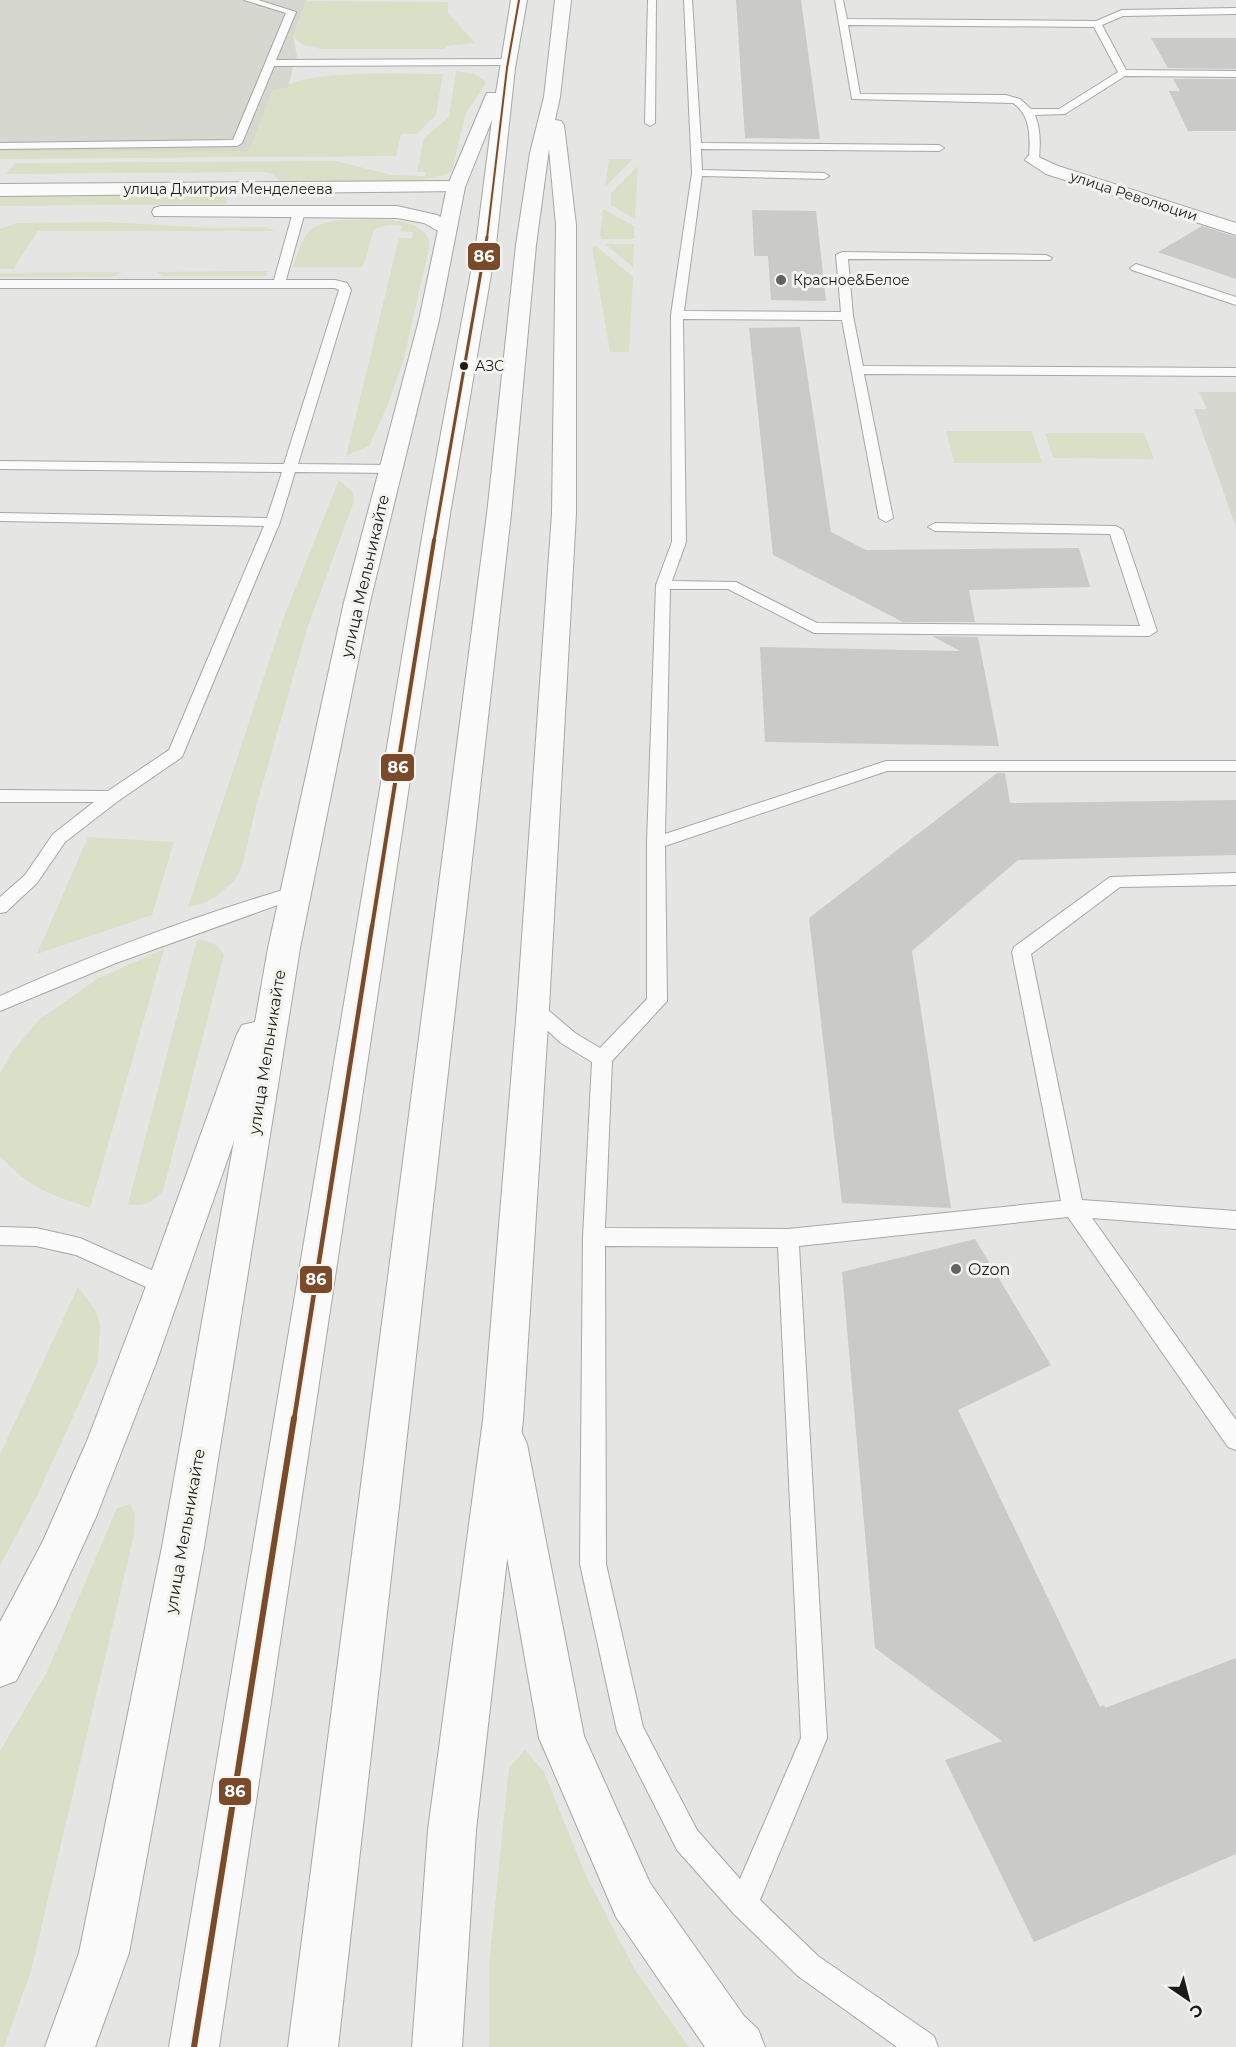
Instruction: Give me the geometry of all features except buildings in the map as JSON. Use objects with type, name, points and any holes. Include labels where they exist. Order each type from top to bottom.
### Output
[{"type":"main road","name":"улица Мельникайте","points":[[194,2047],[438,514],[486,245],[508,65],[519,0]]},
{"type":"main road","points":[[313,2047],[499,514],[526,245],[539,153],[552,97],[563,0]]},
{"type":"main road","name":"улица Мельникайте","points":[[70,2047],[104,1953],[183,1547],[284,948],[357,602],[429,320],[456,188],[485,113],[508,65]]},
{"type":"main road","points":[[437,2047],[452,1830],[503,1420],[533,1008],[564,513],[566,225],[552,97]]},
{"type":"main road","name":"улица Революции","points":[[1034,160],[1052,170],[1236,229]]},
{"type":"main road","name":"улица Дмитрия Менделеева","points":[[0,190],[456,188]]},
{"type":"main road","name":"улица Дмитрия Менделеева","points":[[142,212],[397,212],[430,219],[447,228]]},
{"type":"main road","points":[[0,1665],[20,1630],[103,1453],[166,1287],[284,948]]},
{"type":"main road","points":[[503,1420],[537,1614],[562,1738],[633,1900],[726,2034],[740,2047]]},
{"type":"lane","points":[[0,146],[237,143],[291,12],[248,0]]},
{"type":"lane","points":[[650,123],[652,0]]},
{"type":"lane","points":[[688,0],[697,173],[677,315],[679,542],[663,585],[656,843],[657,1001],[603,1059],[594,1237],[593,1564],[630,1731],[687,1840],[744,1904],[808,1966],[923,2047]]},
{"type":"lane","points":[[839,0],[856,96],[1019,100],[1029,112],[1034,130],[1034,160]]},
{"type":"lane","points":[[843,22],[1097,24],[1122,13],[1236,11]]},
{"type":"lane","points":[[1097,24],[1123,73]]},
{"type":"lane","points":[[270,63],[508,65]]},
{"type":"lane","points":[[1034,130],[1123,73],[1236,74]]},
{"type":"lane","points":[[1029,112],[1061,112]]},
{"type":"lane","points":[[696,146],[939,148]]},
{"type":"lane","points":[[697,173],[824,176]]},
{"type":"lane","points":[[279,284],[298,212]]},
{"type":"lane","points":[[886,518],[847,316],[842,255],[1046,258]]},
{"type":"lane","points":[[1137,268],[1236,301]]},
{"type":"lane","points":[[0,284],[335,284],[343,286],[345,290],[273,522],[176,753],[112,797],[59,838],[31,879],[0,907]]},
{"type":"lane","points":[[677,315],[847,316]]},
{"type":"lane","points":[[857,370],[1236,372]]},
{"type":"lane","points":[[0,465],[391,469]]},
{"type":"lane","points":[[0,517],[273,522]]},
{"type":"lane","points":[[663,585],[731,585],[814,628],[1149,631],[1116,530],[935,527]]},
{"type":"lane","points":[[656,843],[886,766],[1236,766]]},
{"type":"lane","points":[[0,796],[112,797]]},
{"type":"lane","points":[[1236,879],[1116,881],[1021,952],[1073,1208],[1236,1439]]},
{"type":"lane","points":[[0,1004],[49,981],[173,933],[297,892]]},
{"type":"lane","points":[[533,1008],[567,1038],[603,1059]]},
{"type":"lane","points":[[594,1237],[788,1238],[1073,1208],[1236,1220]]},
{"type":"lane","points":[[0,1236],[36,1237],[80,1247],[166,1287]]},
{"type":"lane","points":[[744,1904],[814,1738],[788,1238]]},
{"type":"shaded area","points":[[0,0],[307,0],[293,36],[297,56],[288,91],[265,155],[0,157]]},
{"type":"shaded area","points":[[1199,392],[1236,392],[1236,527],[1194,409],[1207,409]]},
{"type":"green space","points":[[307,1],[448,2],[448,13],[475,43],[446,46],[445,49],[321,49],[303,45],[293,36]]},
{"type":"green space","points":[[456,71],[474,74],[485,81],[485,85],[466,112],[452,171],[439,177],[370,183],[280,181],[272,174],[265,172],[6,174],[15,163],[336,161],[391,175],[425,176],[426,172],[417,172],[424,138],[449,117]]},
{"type":"green space","points":[[443,74],[436,115],[417,134],[401,134],[396,156],[0,159],[0,151],[249,151],[273,89],[286,88],[295,82],[312,78],[334,75]]},
{"type":"green space","points":[[609,159],[633,159],[605,187]]},
{"type":"green space","points":[[638,166],[635,219],[611,205],[611,193]]},
{"type":"green space","points":[[229,195],[226,204],[0,206],[0,196]]},
{"type":"green space","points":[[603,209],[634,226],[634,239],[602,239],[600,236]]},
{"type":"green space","points":[[380,219],[405,223],[425,233],[430,243],[404,358],[387,407],[369,446],[346,456],[399,238],[412,238],[413,232],[400,231],[403,226],[390,225],[374,229],[363,267],[293,267],[308,232],[321,224],[344,220]]},
{"type":"green space","points":[[108,222],[212,228],[265,227],[275,231],[38,231],[13,269],[0,269],[0,229],[17,223]]},
{"type":"green space","points":[[605,244],[634,244],[633,267]]},
{"type":"green space","points":[[592,246],[596,246],[633,277],[629,352],[610,352]]},
{"type":"green space","points":[[268,271],[266,276],[163,276],[156,272]]},
{"type":"green space","points":[[122,272],[113,277],[0,277],[0,273]]},
{"type":"green space","points":[[946,431],[1032,431],[1042,463],[954,463]]},
{"type":"green space","points":[[1045,433],[1144,433],[1154,459],[1053,458]]},
{"type":"green space","points":[[339,480],[353,492],[354,501],[307,629],[256,807],[242,867],[233,882],[217,896],[202,904],[188,907],[283,619]]},
{"type":"green space","points":[[88,837],[174,842],[152,915],[37,954]]},
{"type":"green space","points":[[197,939],[213,943],[224,955],[163,1191],[147,1203],[128,1204]]},
{"type":"green space","points":[[164,949],[90,1208],[40,1189],[10,1167],[0,1156],[0,1074],[11,1053],[40,1019],[97,979]]},
{"type":"green space","points":[[78,1287],[96,1311],[100,1325],[98,1362],[36,1498],[0,1566],[0,1454]]},
{"type":"green space","points":[[130,1504],[135,1514],[134,1535],[31,1971],[4,2047],[0,2047],[0,1751],[47,1672],[117,1508]]},
{"type":"green space","points":[[525,1750],[544,1772],[586,1876],[635,1970],[689,2047],[489,2047],[489,1964],[509,1768]]},
{"type":"transit line","name":"86","points":[[194,2047],[438,514],[486,245],[507,68],[519,0]]},
{"type":"place","name":"Красное&Белое","points":[[781,280]]},
{"type":"place","name":"АЗС","points":[[464,366]]},
{"type":"place","name":"Ozon","points":[[956,1269]]}]
